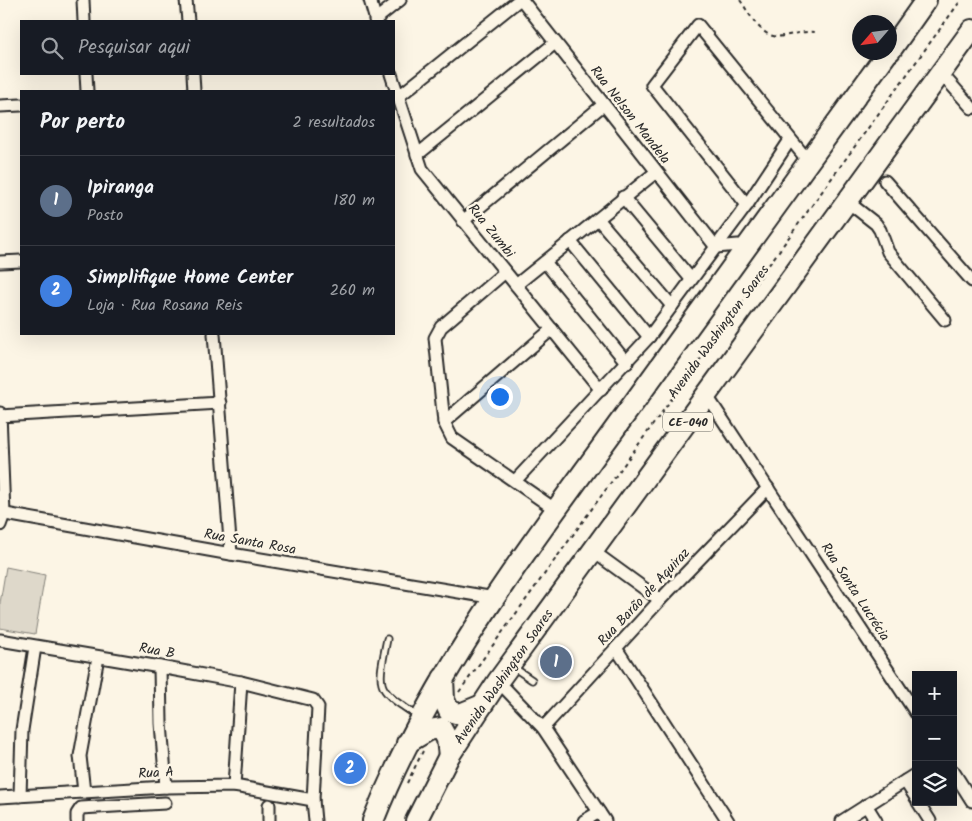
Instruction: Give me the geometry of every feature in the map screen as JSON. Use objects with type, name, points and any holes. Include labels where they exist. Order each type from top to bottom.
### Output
[{"type":"highway","name":"Avenida Washington Soares","points":[[897,41],[926,0]]},
{"type":"highway","name":"Avenida Washington Soares","points":[[416,821],[449,756],[504,673],[594,552],[972,30]]},
{"type":"highway","name":"Avenida Washington Soares","points":[[373,821],[416,745],[421,718],[463,644],[556,510],[717,267],[745,251],[883,60]]},
{"type":"highway","points":[[443,678],[444,700],[449,711],[460,714],[482,705]]},
{"type":"highway","points":[[416,745],[429,730],[441,728],[447,739],[449,756]]},
{"type":"street","points":[[83,0],[84,20]]},
{"type":"street","points":[[186,0],[188,20]]},
{"type":"street","points":[[370,0],[375,20]]},
{"type":"street","points":[[376,20],[400,0]]},
{"type":"street","points":[[398,97],[520,0]]},
{"type":"street","name":"Rua Nelson Mandela","points":[[520,0],[716,247]]},
{"type":"street","points":[[747,206],[652,85],[698,24],[809,162]]},
{"type":"street","points":[[417,155],[555,44]]},
{"type":"street","points":[[941,74],[972,108]]},
{"type":"street","points":[[86,75],[87,90]]},
{"type":"street","points":[[193,75],[194,90]]},
{"type":"street","name":"Rua Zumbi","points":[[391,75],[425,174],[601,390]]},
{"type":"street","points":[[0,106],[20,105]]},
{"type":"street","points":[[463,221],[603,105]]},
{"type":"street","name":"Avenida Washington Soares","points":[[515,481],[627,363],[649,337],[691,279],[717,267],[716,247],[747,206],[790,140]]},
{"type":"street","points":[[516,285],[656,172]]},
{"type":"street","points":[[885,181],[972,281]]},
{"type":"street","points":[[623,197],[691,279]]},
{"type":"street","points":[[848,202],[880,230],[888,252],[946,320]]},
{"type":"street","points":[[598,219],[672,306]]},
{"type":"street","points":[[570,241],[649,337]]},
{"type":"street","points":[[716,247],[738,244],[745,251]]},
{"type":"street","points":[[0,262],[20,261]]},
{"type":"street","points":[[546,262],[627,363]]},
{"type":"street","points":[[505,272],[441,327],[434,338],[444,422],[456,442],[556,510]]},
{"type":"street","points":[[444,422],[552,330]]},
{"type":"street","points":[[214,335],[230,554]]},
{"type":"street","name":"Rua Santa Lucrécia","points":[[707,396],[912,707]]},
{"type":"street","points":[[1,517],[0,415],[220,403]]},
{"type":"street","name":"Rua Barão de Aquiraz","points":[[543,728],[660,600],[768,488]]},
{"type":"street","name":"Rua Santa Rosa","points":[[1,517],[495,598]]},
{"type":"street","points":[[594,552],[660,600]]},
{"type":"street","name":"Rua B","points":[[0,640],[241,682],[308,698],[315,702],[318,707],[313,800]]},
{"type":"street","points":[[20,796],[22,730],[34,647]]},
{"type":"street","points":[[616,648],[728,821]]},
{"type":"street","points":[[84,792],[80,756],[98,657]]},
{"type":"street","points":[[160,667],[166,787]]},
{"type":"street","points":[[504,673],[602,816],[584,821]]},
{"type":"street","points":[[234,786],[241,682]]},
{"type":"street","points":[[842,821],[912,776]]},
{"type":"street","points":[[957,777],[972,801]]},
{"type":"street","points":[[905,780],[912,791]]},
{"type":"street","name":"Rua A","points":[[0,797],[166,787],[234,786],[313,800]]},
{"type":"street","points":[[313,800],[314,821]]},
{"type":"street","points":[[77,821],[76,814],[81,808],[165,803]]},
{"type":"street","points":[[269,805],[269,821]]},
{"type":"street","points":[[866,805],[876,821]]},
{"type":"street","points":[[921,806],[930,821]]},
{"type":"lane","points":[[387,640],[380,677],[381,685],[388,696],[421,718]]},
{"type":"lane","points":[[504,673],[532,680]]},
{"type":"path","points":[[740,0],[769,36],[781,37],[815,32]]},
{"type":"path","name":"Avenida Washington Soares","points":[[449,711],[455,697],[961,0]]},
{"type":"path","points":[[404,790],[416,745]]},
{"type":"shaded area","points":[[6,567],[45,575],[35,634],[0,628],[0,603]]},
{"type":"place","name":"Ipiranga","points":[[556,662]]},
{"type":"place","name":"Simplifique Home Center","points":[[350,768]]}]
